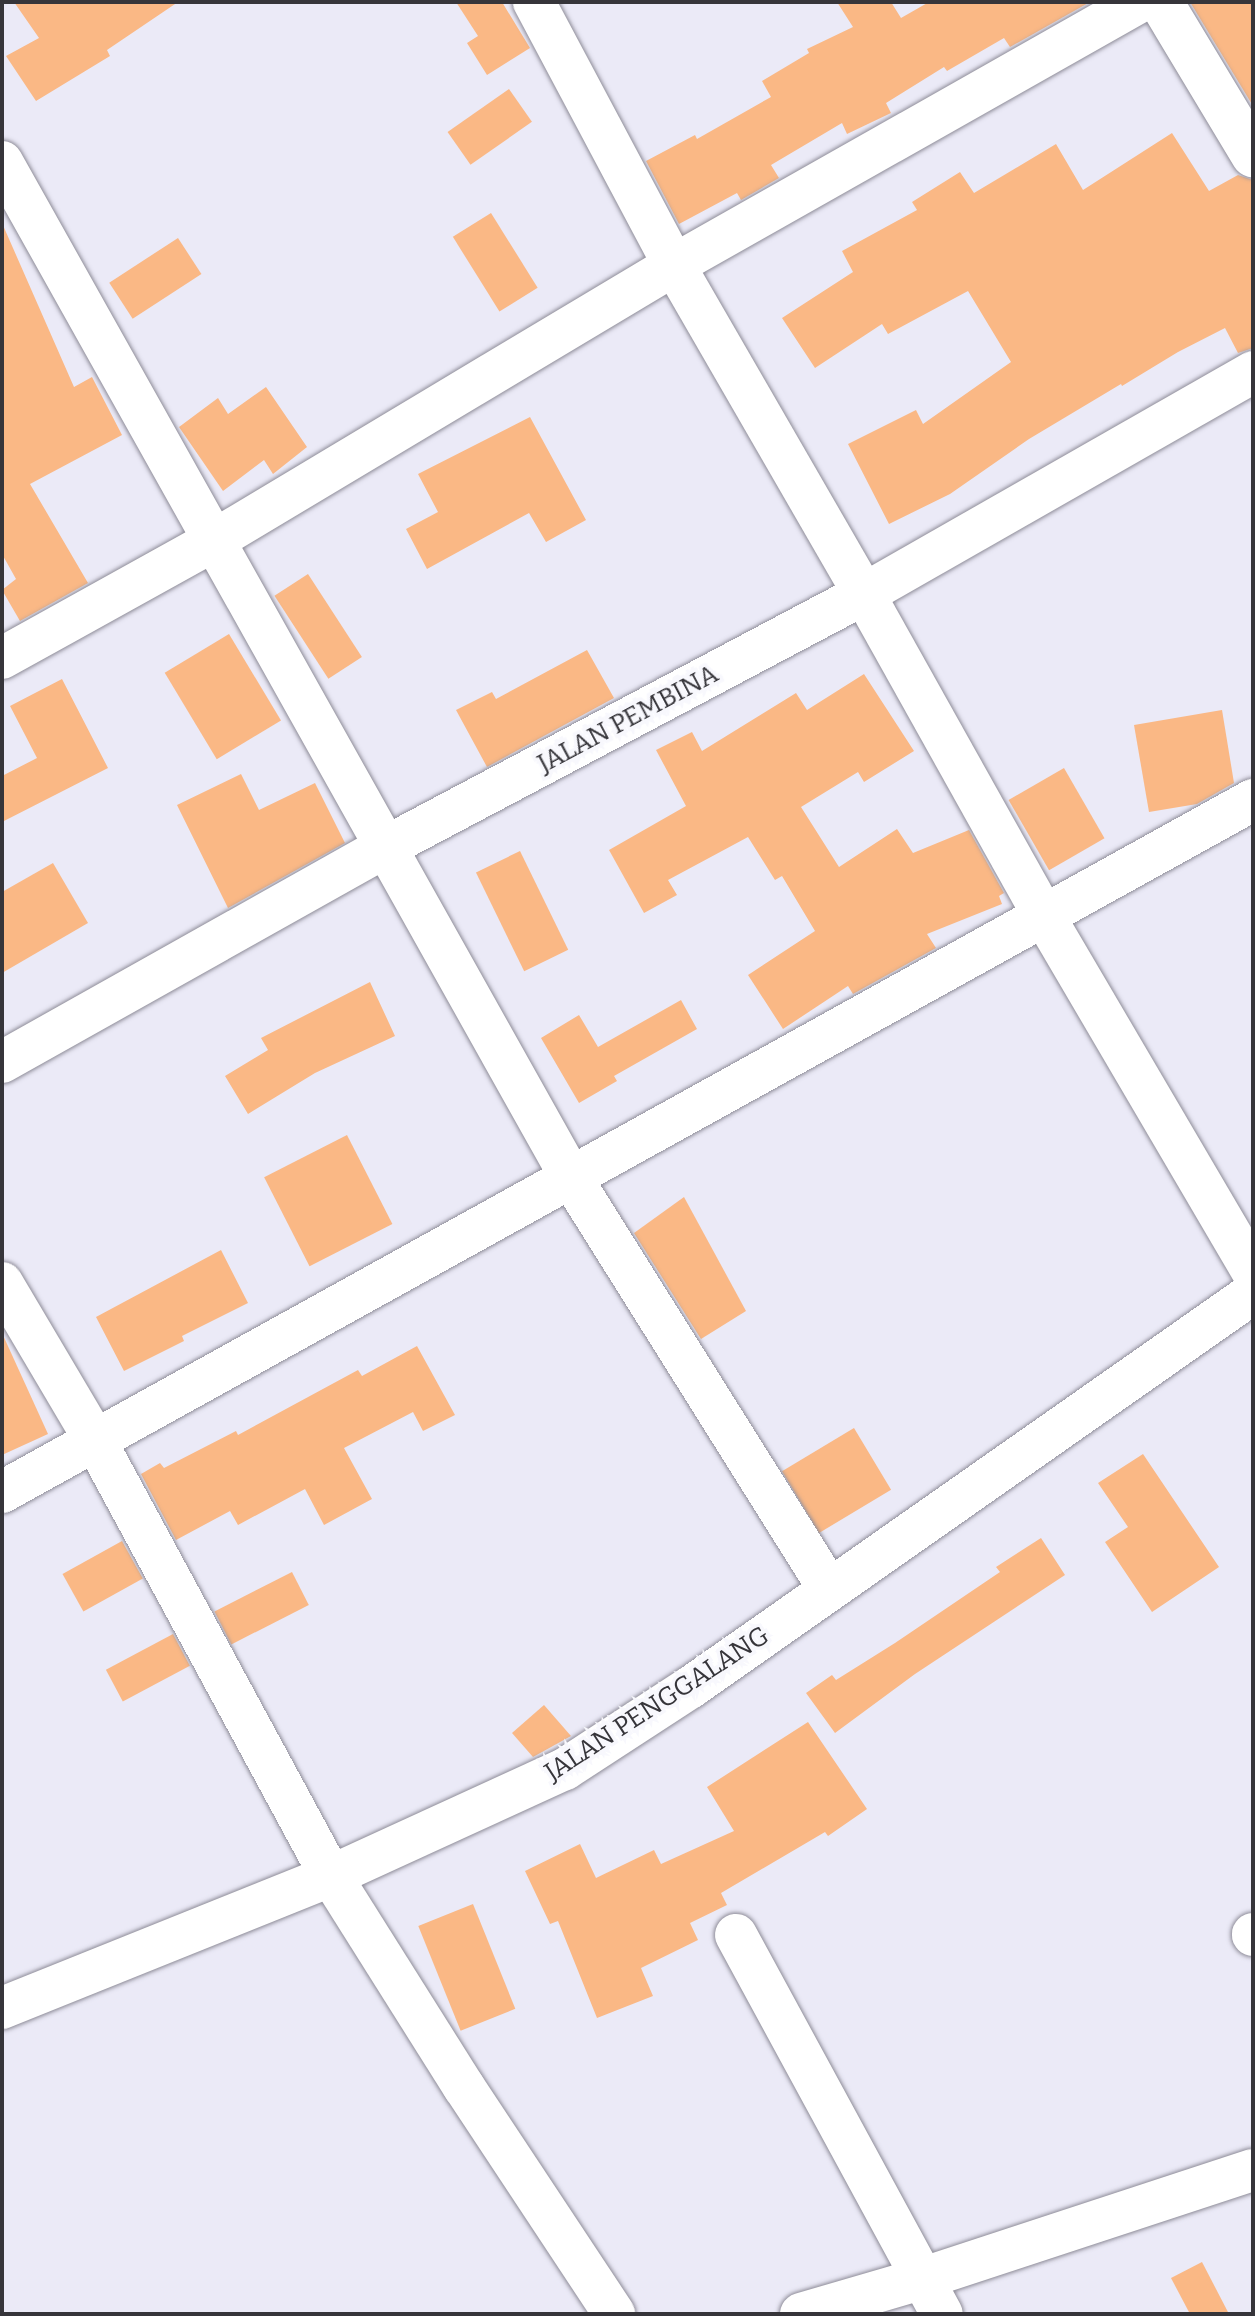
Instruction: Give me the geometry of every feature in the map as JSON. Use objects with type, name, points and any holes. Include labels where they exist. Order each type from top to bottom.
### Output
[{"type":"street","points":[[534,2],[674,265],[864,594],[1044,916],[1253,1272]]},
{"type":"street","points":[[2,658],[213,541],[674,265],[1139,2]]},
{"type":"street","points":[[1161,2],[1253,155]]},
{"type":"street","points":[[2,162],[570,1176],[828,1588]]},
{"type":"street","name":"JALAN PEMBINA","points":[[2,1062],[384,848],[864,594],[1253,372]]},
{"type":"street","points":[[2,1492],[1253,800]]},
{"type":"street","points":[[2,1283],[96,1442],[331,1876],[464,2087],[614,2314]]},
{"type":"street","name":"JALAN PENGGALANG","points":[[2,2008],[331,1876],[565,1769],[691,1687],[828,1588],[1253,1293]]},
{"type":"street","points":[[736,1935],[942,2314]]},
{"type":"street","points":[[801,2314],[921,2279],[1253,2170]]},
{"type":"building","points":[[14,2],[178,2],[107,50],[110,56],[36,101],[6,56],[39,38]]},
{"type":"building","points":[[456,2],[502,2],[530,48],[487,75],[467,43],[478,36]]},
{"type":"building","points":[[837,2],[891,2],[901,18],[929,2],[1090,2],[1010,47],[1004,38],[947,71],[944,67],[886,103],[891,113],[847,134],[842,123],[771,165],[779,178],[741,200],[737,193],[679,224],[646,161],[695,135],[697,139],[771,97],[762,81],[809,53],[807,49],[853,27]]},
{"type":"building","points":[[1190,2],[1253,2],[1253,106]]},
{"type":"building","points":[[509,89],[532,122],[471,165],[448,132]]},
{"type":"building","points":[[1172,133],[1209,191],[1238,175],[1253,180],[1253,348],[1238,353],[1225,328],[1121,384],[1029,439],[950,494],[889,524],[848,444],[916,410],[923,424],[1011,362],[968,291],[888,334],[882,324],[815,368],[782,318],[853,272],[842,251],[917,210],[912,202],[960,172],[974,193],[1056,144],[1083,190]]},
{"type":"building","points":[[491,213],[538,288],[499,311],[453,237]]},
{"type":"building","points":[[2,223],[74,387],[92,377],[122,435],[30,484],[88,583],[20,621],[2,590],[16,579],[2,554]]},
{"type":"building","points":[[178,238],[201,274],[133,319],[109,283]]},
{"type":"building","points":[[266,387],[307,447],[273,474],[264,460],[223,491],[179,427],[218,398],[228,414]]},
{"type":"building","points":[[530,417],[586,520],[546,542],[529,513],[427,569],[406,529],[438,512],[418,474]]},
{"type":"building","points":[[308,574],[362,657],[328,679],[274,596]]},
{"type":"building","points":[[229,634],[281,721],[217,759],[165,673]]},
{"type":"building","points":[[587,650],[614,698],[487,767],[456,710],[492,692],[496,699]]},
{"type":"building","points":[[864,674],[914,751],[864,782],[858,772],[801,807],[839,867],[897,829],[913,853],[969,830],[1004,893],[999,896],[1002,904],[927,934],[936,948],[853,994],[848,986],[783,1029],[748,975],[815,931],[782,876],[775,880],[748,837],[668,880],[677,895],[644,913],[609,850],[686,806],[656,750],[692,732],[702,751],[796,693],[807,710]]},
{"type":"building","points":[[62,679],[108,768],[2,822],[2,776],[37,758],[10,706]]},
{"type":"building","points":[[1222,710],[1234,783],[1197,804],[1149,812],[1134,725]]},
{"type":"building","points":[[1064,768],[1104,838],[1049,870],[1009,800]]},
{"type":"building","points":[[241,774],[259,810],[315,783],[345,843],[228,908],[177,805]]},
{"type":"building","points":[[520,851],[568,950],[524,971],[476,872]]},
{"type":"building","points":[[53,863],[88,923],[2,973],[2,892]]},
{"type":"building","points":[[370,982],[395,1036],[315,1073],[248,1114],[225,1076],[268,1050],[261,1038]]},
{"type":"building","points":[[681,1000],[697,1029],[614,1076],[617,1081],[579,1103],[541,1038],[579,1015],[598,1047]]},
{"type":"building","points":[[347,1135],[392,1224],[310,1266],[264,1177]]},
{"type":"building","points":[[684,1197],[746,1311],[701,1339],[634,1233]]},
{"type":"building","points":[[221,1250],[248,1303],[182,1336],[184,1341],[124,1371],[96,1317]]},
{"type":"building","points":[[2,1333],[48,1434],[2,1455]]},
{"type":"building","points":[[417,1346],[455,1415],[423,1431],[413,1412],[344,1448],[372,1499],[324,1525],[305,1489],[238,1525],[230,1511],[176,1540],[141,1474],[160,1463],[164,1468],[236,1431],[238,1435],[358,1370],[362,1376]]},
{"type":"building","points":[[854,1428],[891,1490],[819,1533],[782,1471]]},
{"type":"building","points":[[1143,1454],[1219,1567],[1152,1612],[1105,1542],[1128,1527],[1098,1483]]},
{"type":"building","points":[[1041,1538],[1065,1575],[915,1674],[835,1733],[806,1693],[832,1675],[836,1680],[895,1643],[1000,1572],[996,1567]]},
{"type":"building","points":[[122,1541],[143,1579],[83,1612],[63,1574]]},
{"type":"building","points":[[292,1572],[309,1605],[231,1644],[214,1611]]},
{"type":"building","points":[[173,1634],[190,1666],[123,1701],[106,1670]]},
{"type":"building","points":[[544,1705],[571,1736],[533,1757],[512,1733]]},
{"type":"building","points":[[808,1722],[867,1809],[828,1836],[825,1832],[721,1893],[727,1905],[690,1923],[698,1940],[641,1968],[653,1996],[597,2018],[558,1921],[550,1924],[525,1871],[580,1844],[596,1878],[654,1850],[661,1864],[734,1831],[707,1787]]},
{"type":"building","points":[[473,1904],[515,2009],[461,2031],[418,1926]]},
{"type":"building","points":[[1202,2262],[1229,2314],[1190,2314],[1171,2278]]}]
